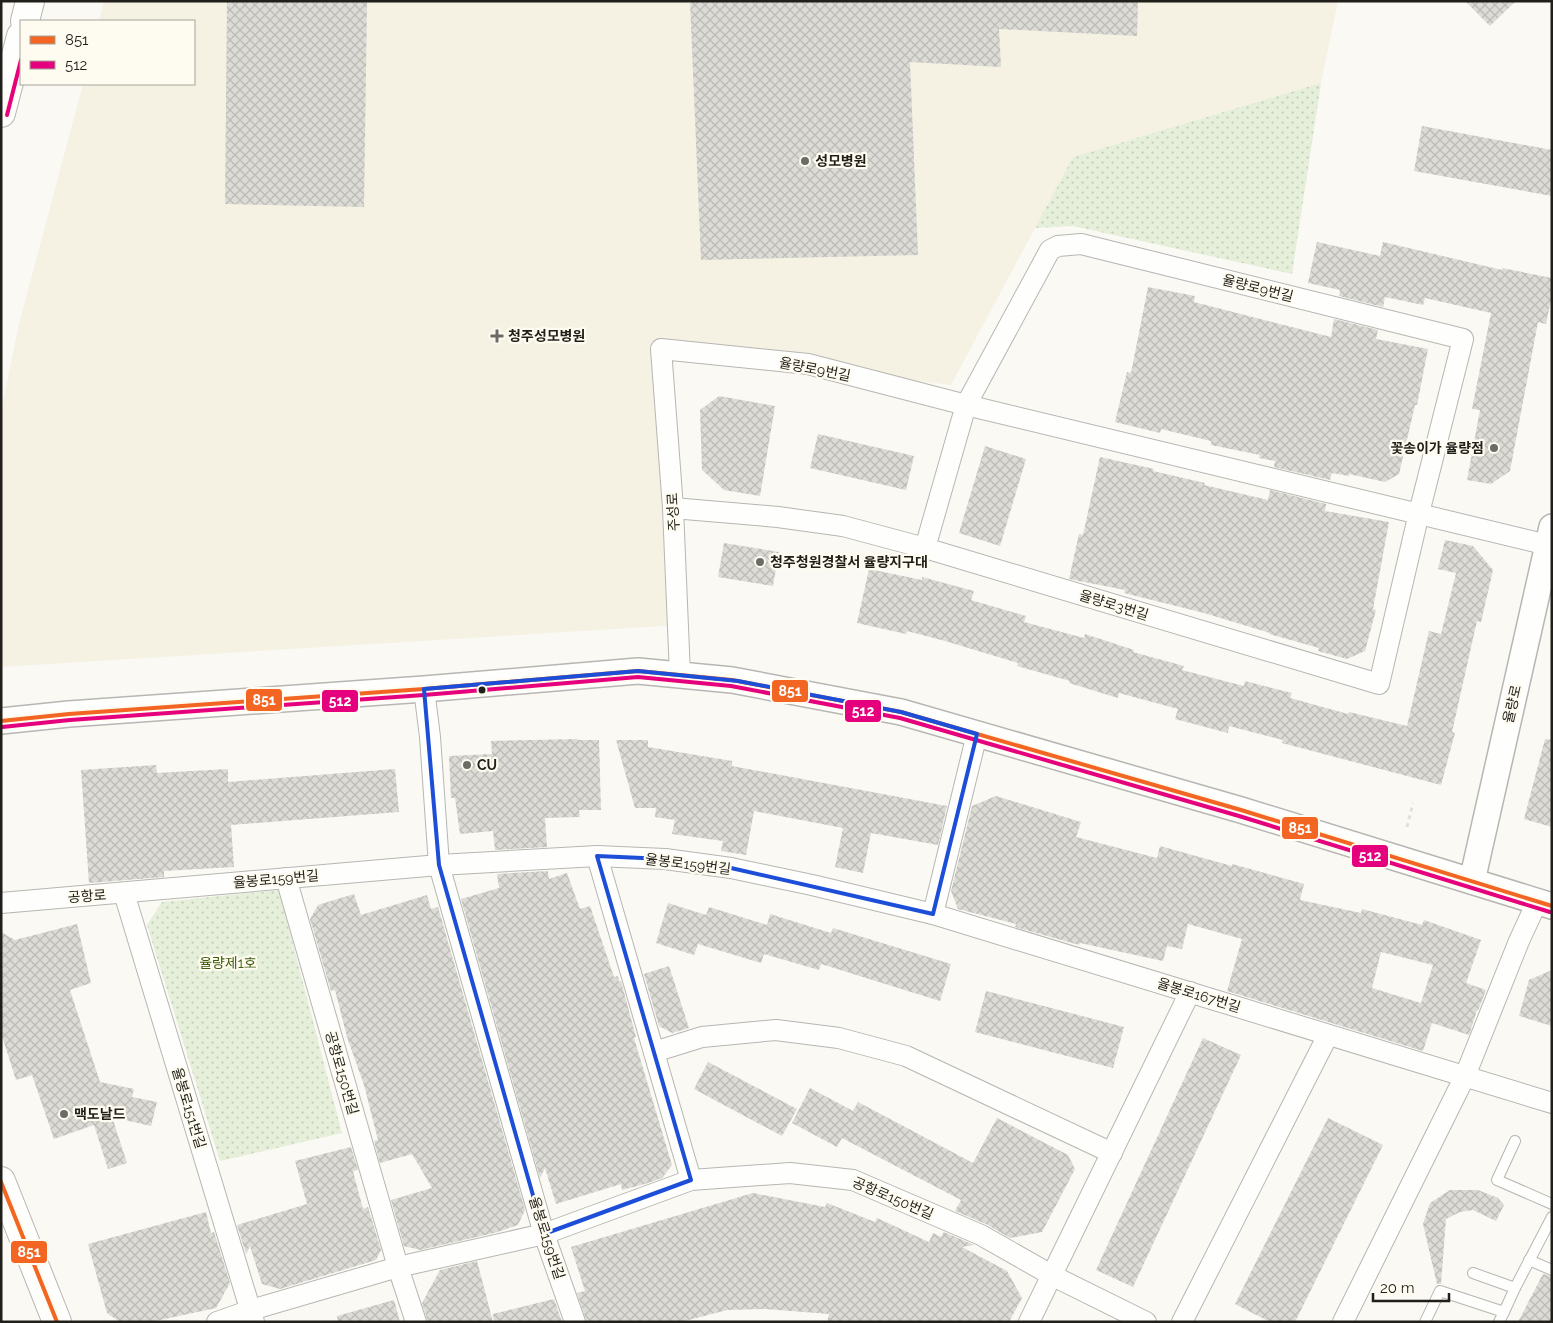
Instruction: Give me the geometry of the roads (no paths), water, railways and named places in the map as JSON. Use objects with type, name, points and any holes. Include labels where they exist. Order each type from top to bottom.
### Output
[{"type":"main road","points":[[25,20],[30,1]]},
{"type":"main road","points":[[1,112],[20,40]]},
{"type":"main road","points":[[1,1180],[57,1322]]},
{"type":"street","name":"율량로9번길","points":[[966,405],[1050,250],[1058,246],[1081,244],[1463,339],[1419,513]]},
{"type":"street","name":"율량로9번길","points":[[661,349],[808,364],[966,405],[1419,513],[1550,539]]},
{"type":"street","name":"주성로","points":[[661,349],[673,508],[680,676]]},
{"type":"street","points":[[925,548],[966,405]]},
{"type":"street","name":"율량로3번길","points":[[673,508],[778,517],[843,526],[925,548],[1379,684],[1419,513]]},
{"type":"street","name":"율량로","points":[[1472,881],[1550,539]]},
{"type":"street","points":[[1,721],[69,714],[424,689],[638,671],[738,681],[901,712],[1242,810],[1545,904],[1519,941],[1465,1076],[1343,1322]]},
{"type":"street","name":"율봉로159번길","points":[[424,689],[430,736],[439,865],[544,1234],[574,1322]]},
{"type":"street","points":[[933,914],[977,734]]},
{"type":"street","points":[[597,856],[690,1180]]},
{"type":"street","name":"율봉로159번길","points":[[173,889],[439,865],[597,856],[665,858],[732,868],[812,884],[933,914]]},
{"type":"street","name":"공항로150번길","points":[[286,878],[398,1268],[416,1322]]},
{"type":"street","name":"공항로","points":[[1,903],[173,889]]},
{"type":"street","name":"율봉로151번길","points":[[124,893],[252,1316]]},
{"type":"street","name":"율봉로167번길","points":[[933,914],[1552,1103]]},
{"type":"street","points":[[1029,1322],[1190,992]]},
{"type":"street","points":[[654,1052],[702,1037],[776,1030],[839,1038],[906,1056],[1112,1153]]},
{"type":"street","points":[[1182,1322],[1328,1034]]},
{"type":"street","name":"공항로150번길","points":[[217,1322],[252,1316],[398,1268],[544,1234],[690,1180],[790,1173],[853,1180],[980,1235],[1053,1276],[1146,1322]]},
{"type":"lane","points":[[1515,1142],[1498,1180],[1552,1204]]},
{"type":"lane","points":[[1425,1322],[1440,1291],[1501,1317],[1552,1217]]},
{"type":"lane","points":[[1529,1260],[1552,1270]]},
{"type":"lane","points":[[1473,1272],[1515,1288]]},
{"type":"place","name":"성모병원","points":[[805,161]]},
{"type":"place","name":"청주성모병원","points":[[497,336]]},
{"type":"place","name":"꽃송이가 율량점","points":[[1494,448]]},
{"type":"place","name":"청주청원경찰서 율량지구대","points":[[760,562]]},
{"type":"place","name":"CU","points":[[467,765]]},
{"type":"place","name":"맥도날드","points":[[64,1114]]},
{"type":"park label","name":"율량제1호","points":[[228,963]]}]
